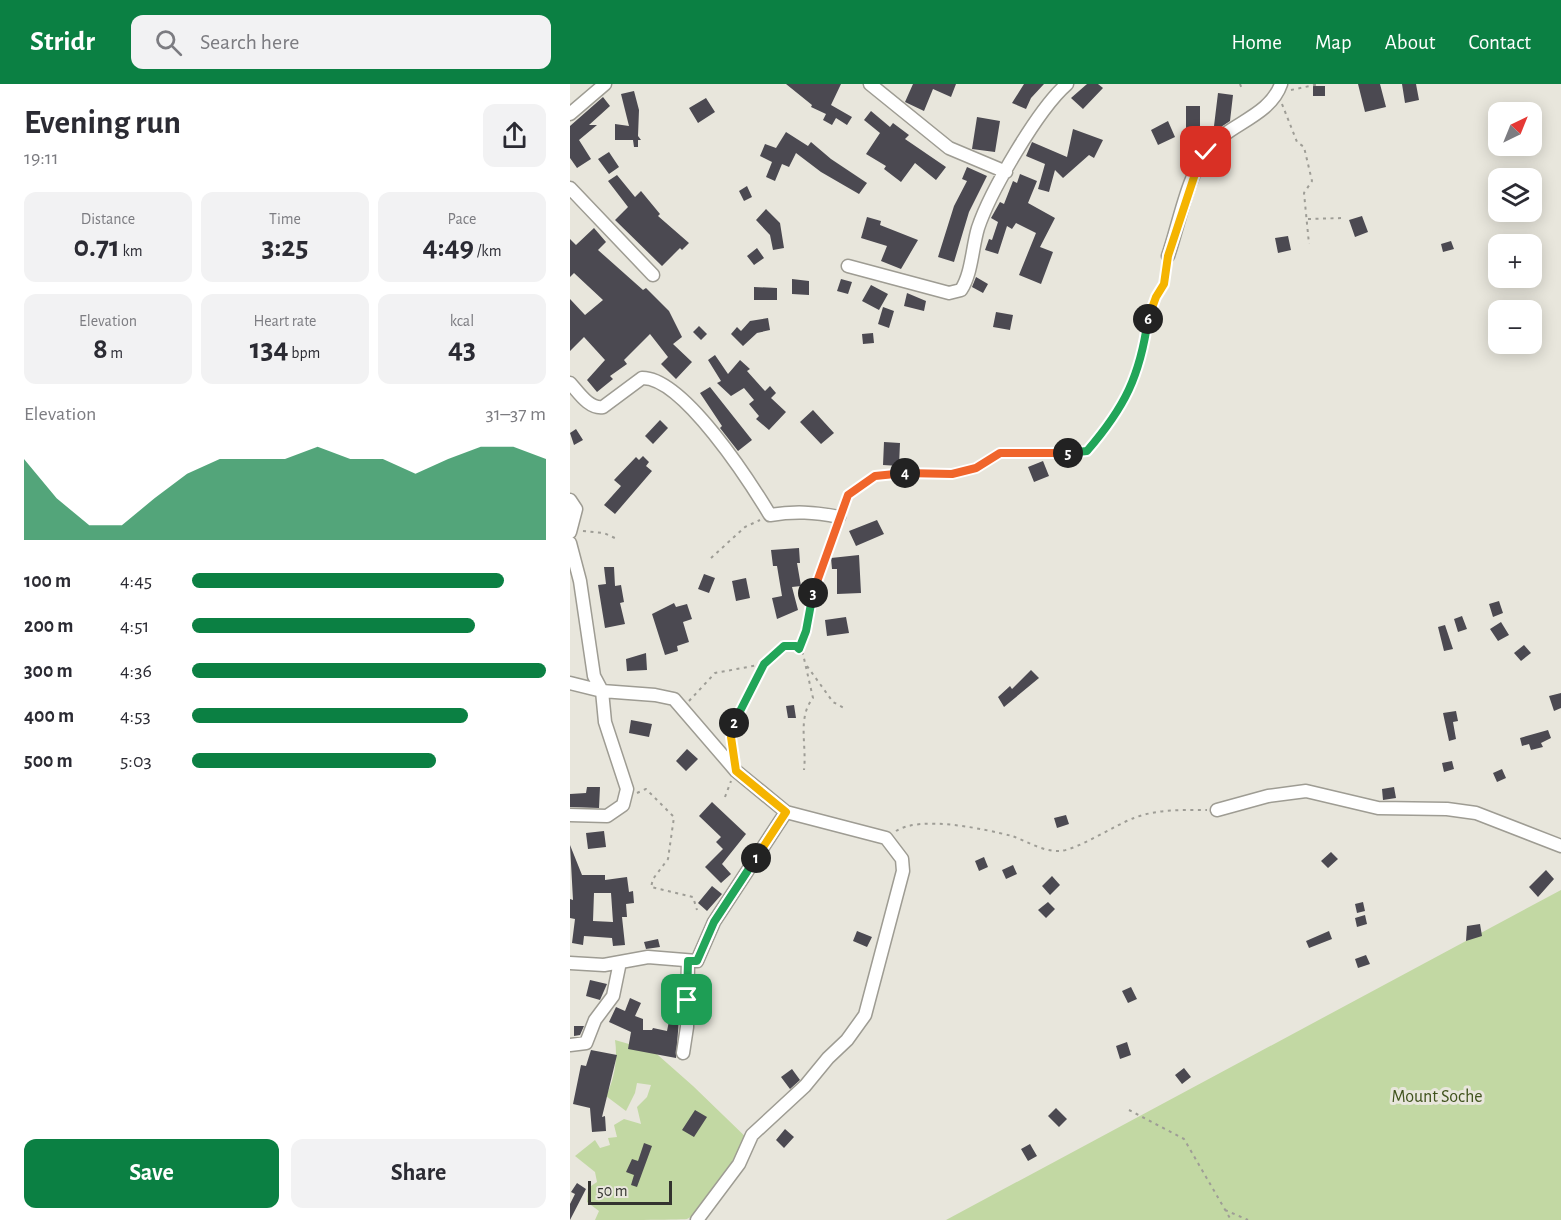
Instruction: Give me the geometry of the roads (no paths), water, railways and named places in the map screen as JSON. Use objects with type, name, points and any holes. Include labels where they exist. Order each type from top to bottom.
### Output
[{"type":"street","points":[[570,114],[605,84]]},
{"type":"street","points":[[870,84],[949,148],[1006,172]]},
{"type":"street","points":[[848,266],[950,293],[961,290],[979,226],[1006,172],[1039,118],[1067,84]]},
{"type":"street","points":[[1168,256],[1196,171],[1206,152],[1218,139],[1257,113],[1279,88]]},
{"type":"street","points":[[570,188],[653,275]]},
{"type":"street","points":[[570,383],[597,408],[603,407],[642,378],[660,382],[719,439],[742,468],[770,515],[812,511],[839,517]]},
{"type":"street","points":[[570,500],[576,509],[573,536],[594,676],[602,691],[605,722],[627,789],[623,805],[607,816],[570,815]]},
{"type":"street","points":[[570,683],[602,691],[665,696],[683,707],[736,771],[786,812],[886,838],[897,849],[902,859],[903,871],[865,1015],[847,1040],[828,1058],[805,1086],[752,1135],[739,1164],[697,1220]]},
{"type":"street","points":[[1217,810],[1268,796],[1306,791],[1377,808],[1448,809],[1476,813],[1561,846]]},
{"type":"street","points":[[570,963],[604,965],[648,957],[697,961],[714,922],[786,812]]},
{"type":"street","points":[[683,1053],[687,1027],[688,961]]},
{"type":"street","points":[[570,1045],[586,1043],[590,1038],[595,1020],[614,996],[620,962]]},
{"type":"street","points":[[709,1220],[711,1201]]},
{"type":"park label","name":"Mount Soche","points":[[1437,1097]]}]
